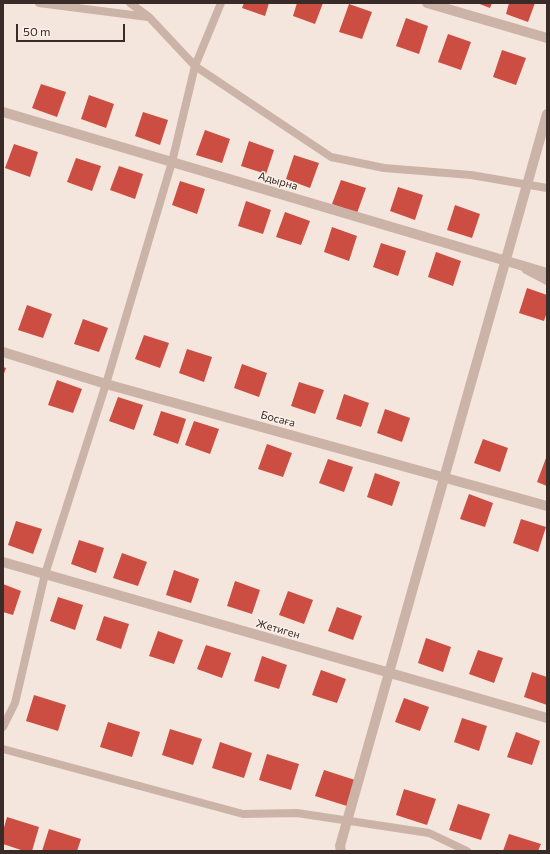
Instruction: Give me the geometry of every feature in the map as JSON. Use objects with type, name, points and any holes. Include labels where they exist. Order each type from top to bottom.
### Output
[{"type":"street","points":[[427,3],[547,38]]},
{"type":"street","name":"Адырна","points":[[3,112],[547,273]]},
{"type":"street","points":[[341,851],[340,846],[444,477],[509,262],[527,184],[547,114]]},
{"type":"street","name":"Босаға","points":[[3,352],[106,384],[547,506]]},
{"type":"street","name":"Жетиген","points":[[3,562],[547,718]]},
{"type":"lane","points":[[39,3],[149,17]]},
{"type":"lane","points":[[130,3],[149,17],[195,66],[331,157],[384,168],[471,175],[547,188]]},
{"type":"lane","points":[[3,727],[15,703],[45,574],[106,384],[172,162],[195,66],[221,3]]},
{"type":"lane","points":[[509,262],[547,281]]},
{"type":"lane","points":[[3,749],[243,814],[297,813],[429,833],[467,851]]},
{"type":"building","points":[[244,3],[269,3],[265,16],[242,8]]},
{"type":"building","points":[[297,3],[323,3],[315,24],[293,16]]},
{"type":"building","points":[[477,3],[492,3],[490,8]]},
{"type":"building","points":[[509,3],[535,3],[528,22],[506,14]]},
{"type":"building","points":[[349,4],[372,12],[362,39],[339,32]]},
{"type":"building","points":[[406,18],[428,26],[419,54],[396,46]]},
{"type":"building","points":[[448,34],[471,42],[461,70],[438,62]]},
{"type":"building","points":[[502,50],[526,58],[516,85],[493,77]]},
{"type":"building","points":[[41,84],[66,92],[57,117],[32,108]]},
{"type":"building","points":[[89,95],[114,104],[106,128],[81,119]]},
{"type":"building","points":[[143,112],[168,120],[160,145],[135,136]]},
{"type":"building","points":[[205,130],[230,139],[222,163],[196,155]]},
{"type":"building","points":[[249,141],[274,150],[266,174],[241,166]]},
{"type":"building","points":[[14,144],[38,152],[30,177],[5,168]]},
{"type":"building","points":[[294,155],[319,163],[310,188],[286,179]]},
{"type":"building","points":[[76,158],[101,166],[92,191],[67,182]]},
{"type":"building","points":[[119,166],[143,174],[135,199],[110,190]]},
{"type":"building","points":[[341,180],[366,188],[357,213],[332,204]]},
{"type":"building","points":[[180,181],[205,189],[197,214],[172,205]]},
{"type":"building","points":[[398,187],[423,195],[415,220],[390,211]]},
{"type":"building","points":[[246,201],[271,210],[263,234],[238,226]]},
{"type":"building","points":[[455,205],[480,214],[472,238],[447,230]]},
{"type":"building","points":[[285,212],[310,221],[301,245],[276,237]]},
{"type":"building","points":[[332,227],[357,236],[349,261],[324,252]]},
{"type":"building","points":[[381,243],[406,251],[398,276],[373,267]]},
{"type":"building","points":[[436,252],[461,261],[453,286],[428,277]]},
{"type":"building","points":[[527,288],[547,295],[547,312],[544,321],[519,313]]},
{"type":"building","points":[[27,305],[52,314],[43,338],[18,330]]},
{"type":"building","points":[[83,319],[108,328],[99,352],[74,344]]},
{"type":"building","points":[[144,335],[169,343],[160,368],[135,359]]},
{"type":"building","points":[[187,349],[212,357],[204,382],[179,373]]},
{"type":"building","points":[[242,364],[267,373],[259,397],[234,388]]},
{"type":"building","points":[[3,367],[6,368],[3,376]]},
{"type":"building","points":[[57,380],[82,389],[73,413],[48,405]]},
{"type":"building","points":[[299,382],[324,390],[315,414],[291,406]]},
{"type":"building","points":[[344,394],[369,403],[361,427],[336,419]]},
{"type":"building","points":[[118,397],[143,405],[134,430],[109,421]]},
{"type":"building","points":[[385,409],[410,418],[402,442],[377,433]]},
{"type":"building","points":[[161,411],[186,419],[178,444],[153,435]]},
{"type":"building","points":[[194,421],[219,429],[210,454],[185,445]]},
{"type":"building","points":[[483,439],[508,448],[500,472],[474,463]]},
{"type":"building","points":[[267,444],[292,453],[283,477],[258,469]]},
{"type":"building","points":[[547,458],[547,486],[537,482]]},
{"type":"building","points":[[328,459],[353,467],[344,492],[319,483]]},
{"type":"building","points":[[375,473],[400,482],[392,506],[367,497]]},
{"type":"building","points":[[469,494],[493,503],[485,527],[460,519]]},
{"type":"building","points":[[521,519],[546,527],[538,552],[513,543]]},
{"type":"building","points":[[16,521],[42,529],[33,554],[8,545]]},
{"type":"building","points":[[79,540],[104,548],[96,573],[71,564]]},
{"type":"building","points":[[122,553],[147,562],[138,586],[113,578]]},
{"type":"building","points":[[174,570],[199,579],[191,603],[166,595]]},
{"type":"building","points":[[235,581],[260,590],[252,614],[227,606]]},
{"type":"building","points":[[3,584],[21,591],[13,615],[3,612]]},
{"type":"building","points":[[288,591],[313,600],[304,624],[279,615]]},
{"type":"building","points":[[58,597],[83,605],[75,630],[50,621]]},
{"type":"building","points":[[337,607],[362,616],[353,640],[328,631]]},
{"type":"building","points":[[104,616],[129,624],[121,649],[96,640]]},
{"type":"building","points":[[158,631],[183,640],[174,664],[149,656]]},
{"type":"building","points":[[426,638],[451,647],[443,672],[418,663]]},
{"type":"building","points":[[206,645],[231,653],[222,678],[197,669]]},
{"type":"building","points":[[478,650],[503,658],[494,683],[469,674]]},
{"type":"building","points":[[262,656],[287,665],[279,689],[254,681]]},
{"type":"building","points":[[321,670],[346,679],[337,703],[312,695]]},
{"type":"building","points":[[532,672],[547,677],[547,705],[524,697]]},
{"type":"building","points":[[34,695],[66,705],[58,731],[26,721]]},
{"type":"building","points":[[404,698],[429,707],[420,731],[395,722]]},
{"type":"building","points":[[462,718],[487,726],[479,751],[454,742]]},
{"type":"building","points":[[108,722],[140,732],[132,757],[100,747]]},
{"type":"building","points":[[170,729],[202,739],[193,765],[162,755]]},
{"type":"building","points":[[516,732],[540,741],[532,765],[507,757]]},
{"type":"building","points":[[220,742],[252,753],[244,778],[212,768]]},
{"type":"building","points":[[267,754],[299,764],[291,790],[259,780]]},
{"type":"building","points":[[324,770],[355,780],[347,806],[315,796]]},
{"type":"building","points":[[404,789],[436,799],[427,825],[396,815]]},
{"type":"building","points":[[458,804],[490,814],[481,840],[449,830]]},
{"type":"building","points":[[7,817],[39,827],[32,851],[24,851],[3,844],[3,831]]},
{"type":"building","points":[[49,829],[81,839],[77,851],[42,851]]},
{"type":"building","points":[[509,834],[541,844],[538,851],[503,851]]}]
